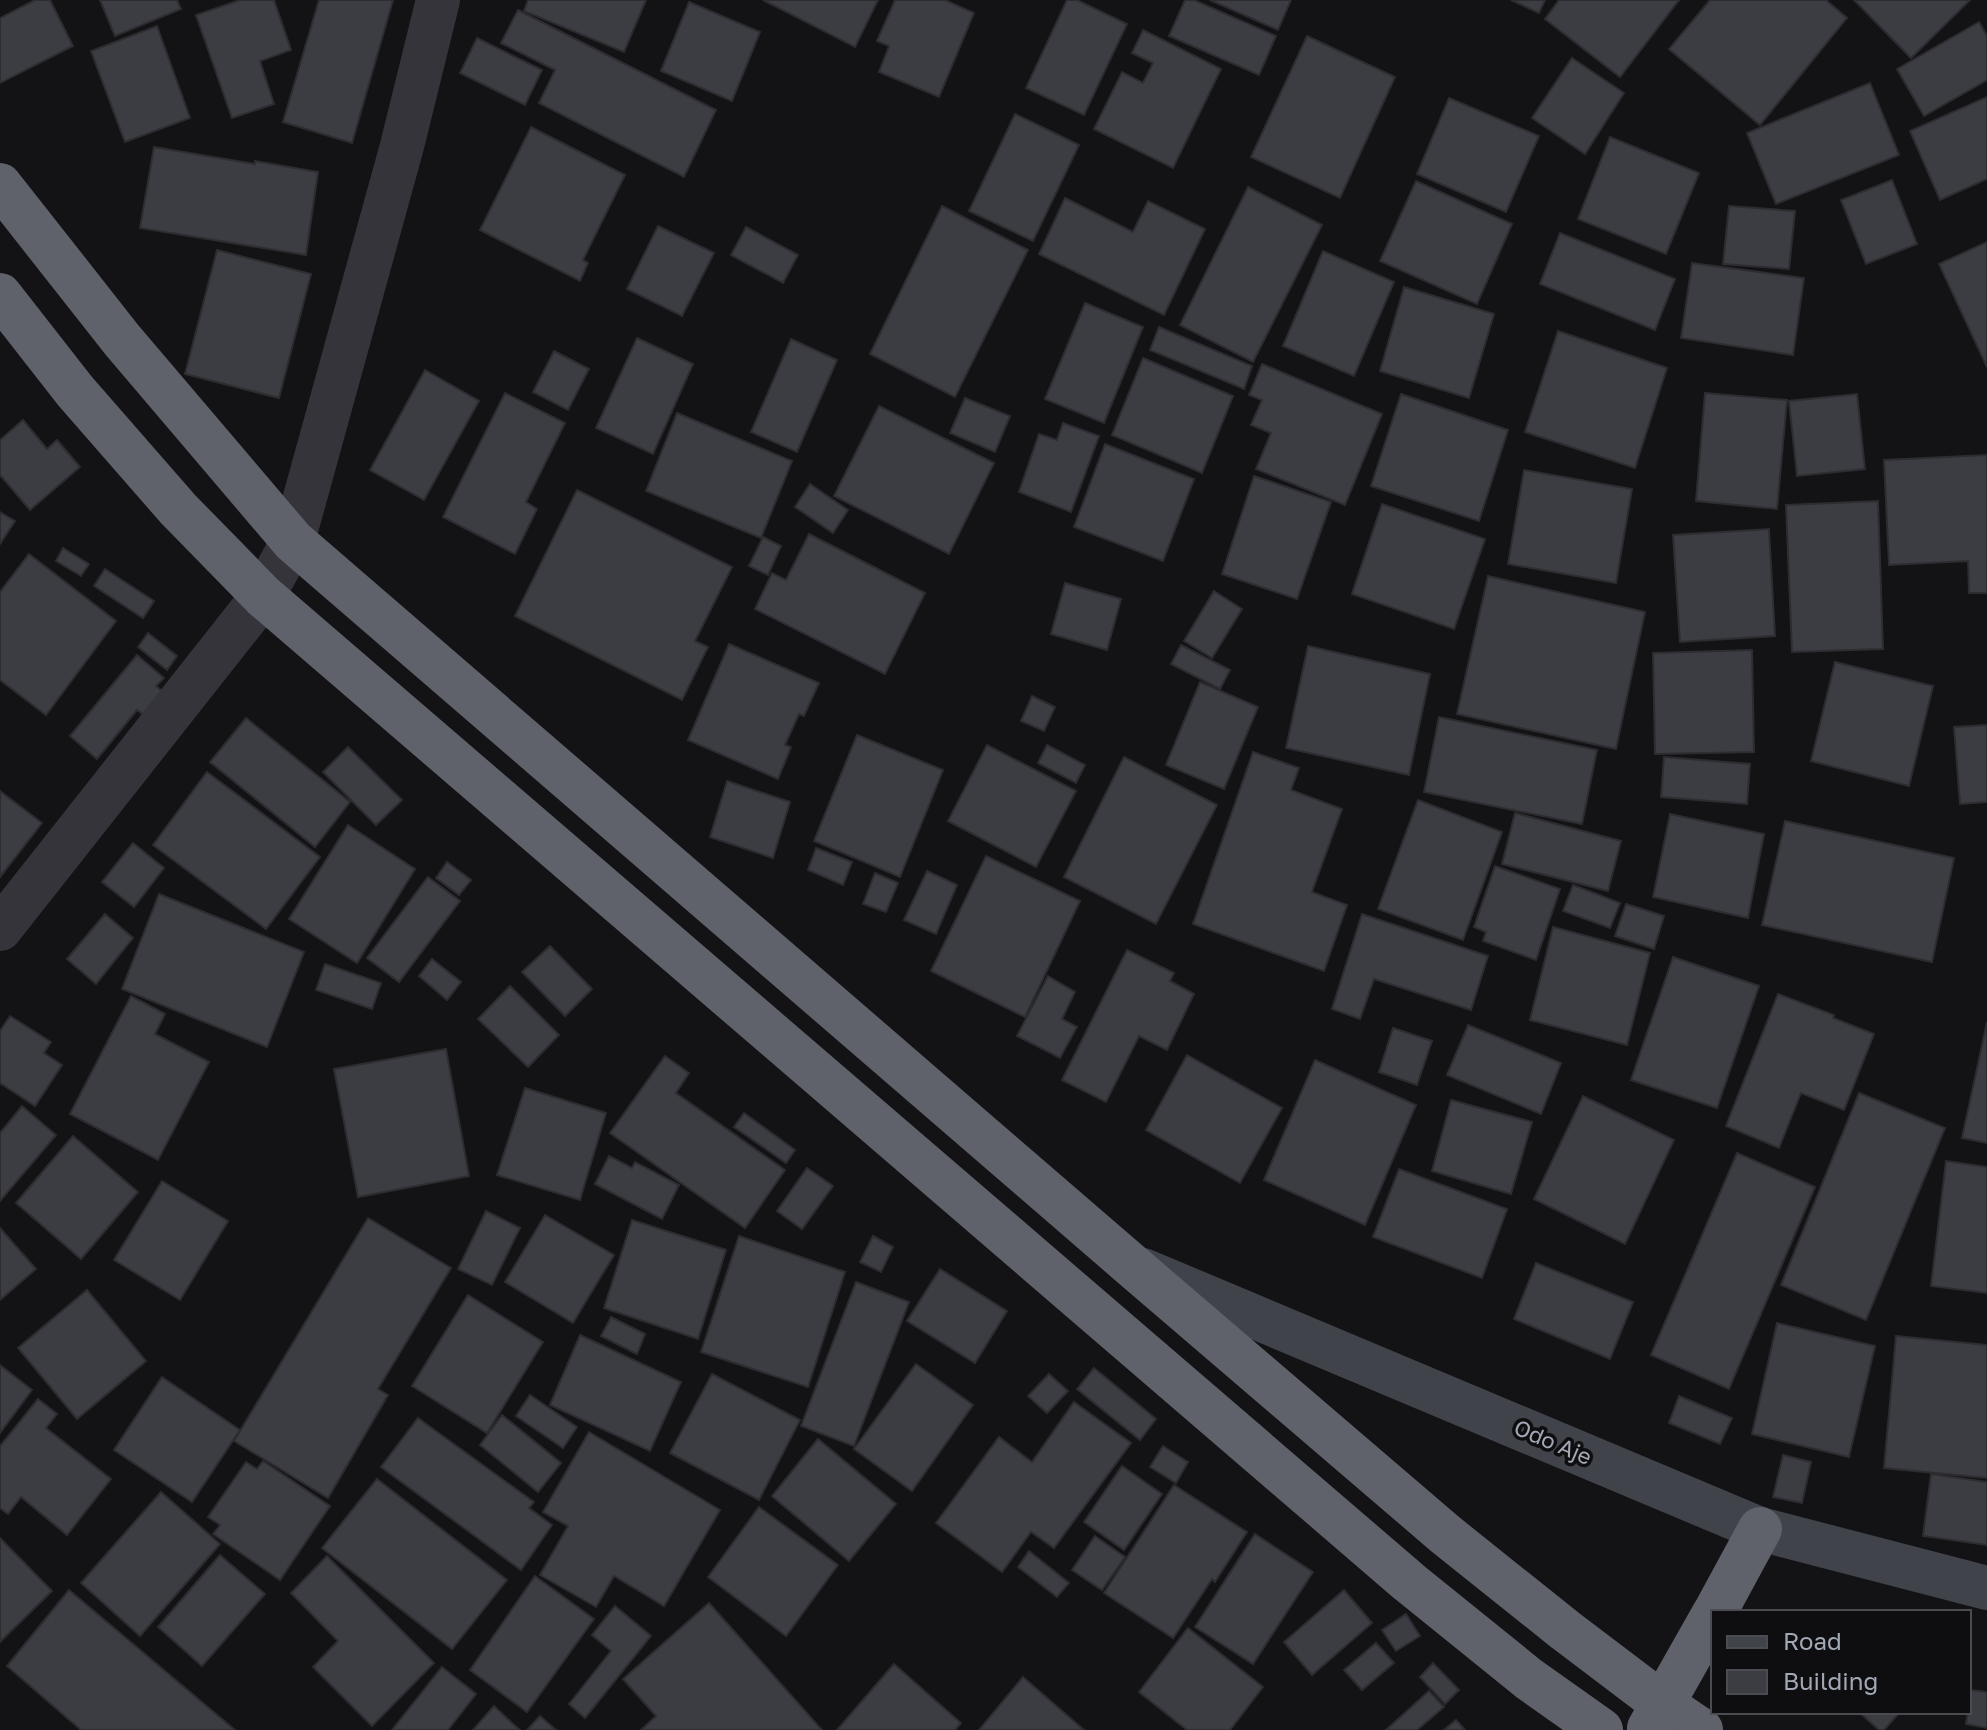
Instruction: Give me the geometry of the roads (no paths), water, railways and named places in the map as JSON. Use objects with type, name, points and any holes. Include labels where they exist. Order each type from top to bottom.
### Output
[{"type":"highway","points":[[0,185],[122,340],[293,541],[1445,1534],[1565,1630],[1656,1717],[1701,1730]]},
{"type":"highway","points":[[0,295],[75,391],[178,509],[263,596],[1409,1582],[1529,1679],[1601,1730]]},
{"type":"highway","points":[[1716,1610],[1760,1529]]},
{"type":"highway","points":[[1656,1717],[1711,1619]]},
{"type":"street","points":[[0,929],[263,596],[293,541],[402,146],[438,0]]},
{"type":"street","name":"Odo Aje","points":[[1130,1264],[1760,1529],[1987,1588]]}]
